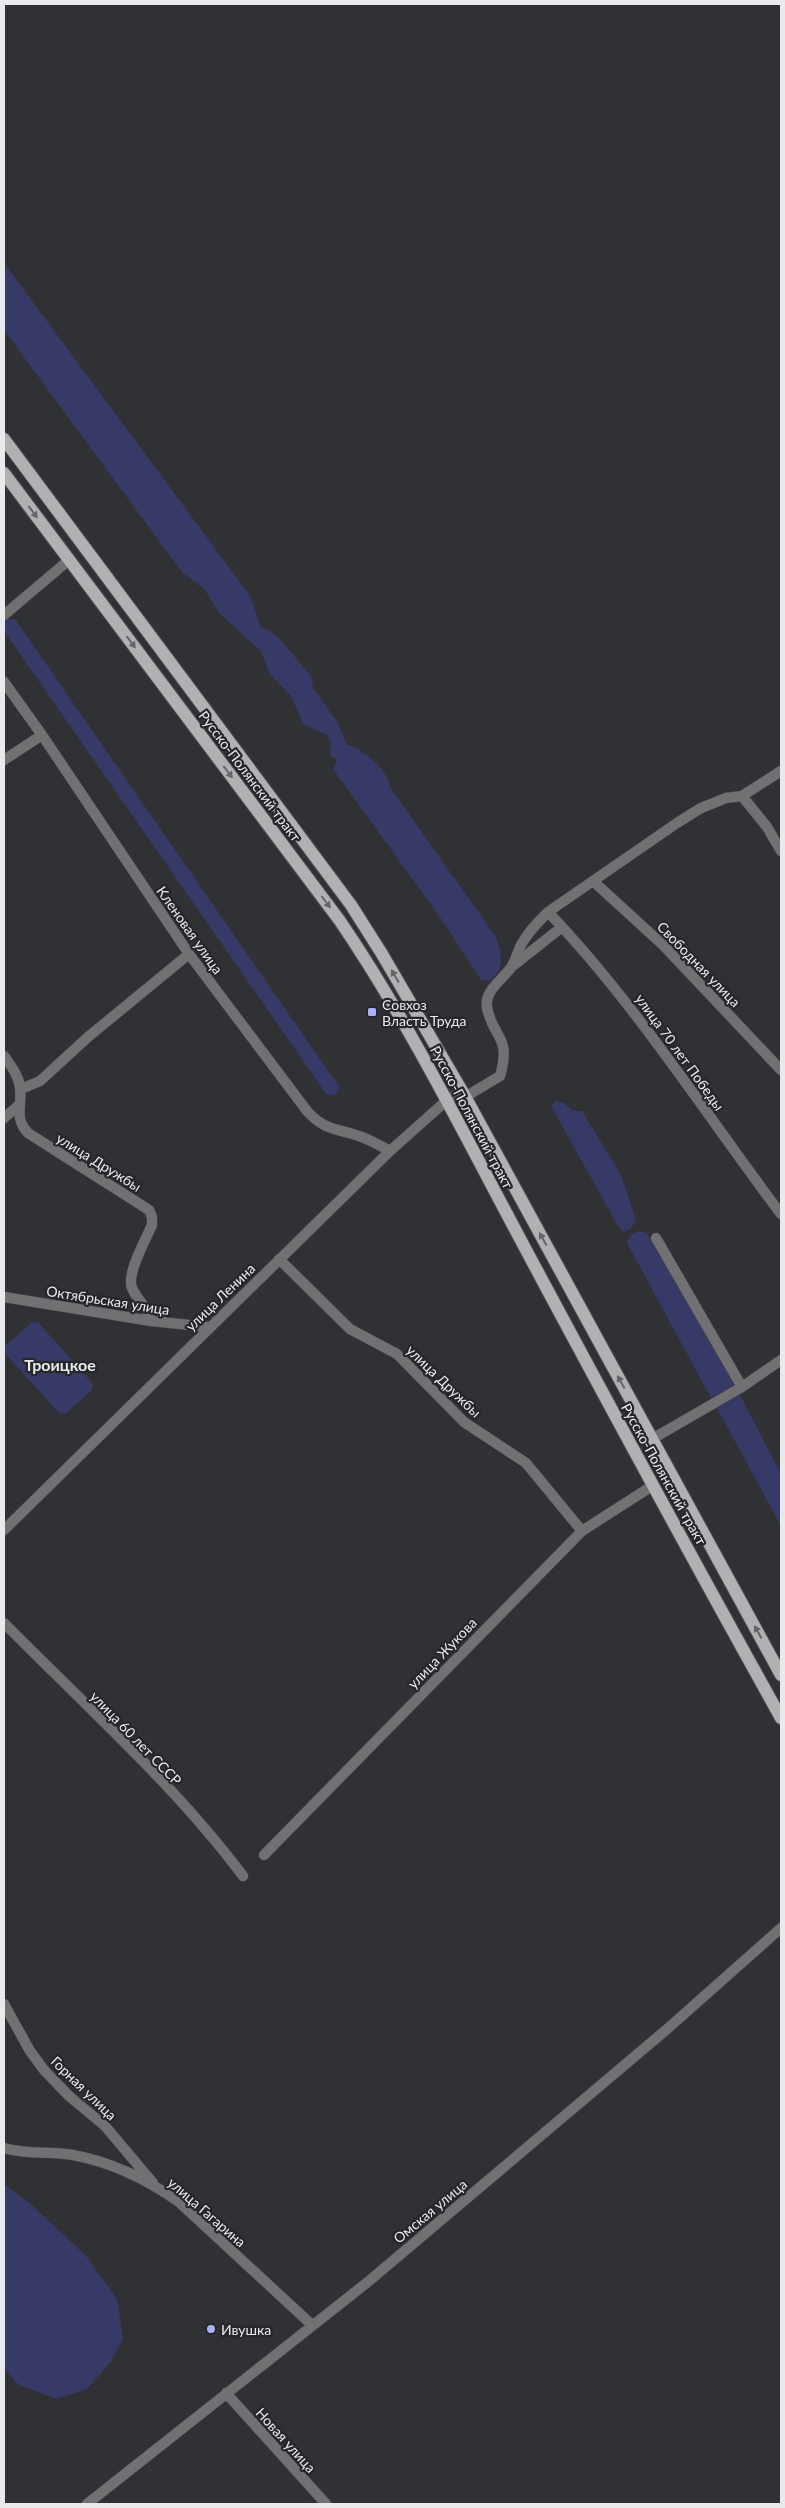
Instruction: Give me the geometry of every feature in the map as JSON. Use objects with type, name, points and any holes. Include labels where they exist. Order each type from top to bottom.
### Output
[{"type":"main road","name":"Русско-Полянский тракт","points":[[4,439],[351,905],[382,954],[464,1094],[781,1675]]},
{"type":"main road","name":"Русско-Полянский тракт","points":[[4,473],[340,921],[369,963],[446,1101],[652,1486],[781,1718]]},
{"type":"street","points":[[4,615],[69,560]]},
{"type":"street","name":"Кленовая улица","points":[[4,682],[190,954],[316,1121],[326,1128],[361,1137],[390,1151]]},
{"type":"street","points":[[4,760],[42,735]]},
{"type":"street","points":[[762,783],[781,763]]},
{"type":"street","points":[[513,965],[531,929],[548,912],[701,808],[726,798],[742,796],[781,771]]},
{"type":"street","points":[[742,796],[767,827],[781,851]]},
{"type":"street","name":"Свободная улица","points":[[593,881],[663,944],[781,1070]]},
{"type":"street","name":"улица 70 лет Победы","points":[[548,912],[624,998],[781,1214]]},
{"type":"street","points":[[513,965],[562,927]]},
{"type":"street","points":[[4,1056],[15,1072],[21,1089],[40,1081],[88,1037],[190,954]]},
{"type":"street","name":"улица Ленина","points":[[4,1530],[390,1151],[446,1101],[500,1076],[504,1049],[502,1038],[490,1019],[487,1005],[488,994],[513,965]]},
{"type":"street","name":"улица Дружбы","points":[[21,1089],[18,1117],[28,1133],[149,1210],[152,1217],[152,1225],[130,1278],[132,1288],[150,1312],[151,1321]]},
{"type":"street","points":[[4,1118],[19,1105]]},
{"type":"street","points":[[656,1238],[742,1388]]},
{"type":"street","name":"улица Дружбы","points":[[279,1259],[350,1329],[397,1354],[464,1422],[526,1462],[582,1531]]},
{"type":"street","name":"Октябрьская улица","points":[[4,1297],[151,1321],[209,1327]]},
{"type":"street","points":[[652,1438],[742,1388],[781,1360]]},
{"type":"street","name":"улица Жукова","points":[[264,1855],[582,1531],[652,1486]]},
{"type":"street","name":"улица 60 лет СССР","points":[[4,1623],[217,1841],[243,1876]]},
{"type":"street","name":"Омская улица","points":[[87,2504],[369,2280],[659,2037],[781,1928]]},
{"type":"street","name":"Горная улица","points":[[4,2004],[30,2051],[44,2070],[69,2096],[105,2126],[156,2185]]},
{"type":"street","name":"улица Гагарина","points":[[4,2148],[20,2153],[73,2155],[124,2171],[156,2185],[179,2202],[312,2325]]},
{"type":"street","name":"Новая улица","points":[[226,2393],[326,2504]]},
{"type":"shaded area","points":[[4,263],[251,597],[260,626],[277,636],[311,676],[313,688],[338,723],[347,745],[361,751],[380,767],[390,787],[496,937],[501,961],[498,971],[489,981],[481,980],[442,920],[333,769],[337,760],[330,755],[331,744],[327,735],[303,724],[291,696],[269,673],[261,651],[219,613],[205,590],[182,572],[4,330]]},
{"type":"shaded area","points":[[5,619],[15,619],[340,1088],[334,1095],[327,1095],[4,631]]},
{"type":"shaded area","points":[[556,1101],[564,1103],[573,1111],[582,1111],[621,1175],[636,1220],[631,1228],[624,1232],[618,1226],[551,1106]]},
{"type":"shaded area","points":[[640,1231],[647,1233],[704,1327],[734,1385],[711,1398],[627,1243],[631,1234]]},
{"type":"shaded area","points":[[38,1322],[93,1384],[92,1390],[66,1413],[59,1413],[4,1352],[5,1346],[31,1323]]},
{"type":"shaded area","points":[[740,1395],[781,1474],[781,1526],[717,1408]]},
{"type":"shaded area","points":[[4,2184],[31,2204],[87,2257],[117,2299],[123,2339],[110,2363],[87,2389],[57,2399],[19,2385],[4,2369]]},
{"type":"place","name":"Совхоз Власть Труда","points":[[372,1012]]},
{"type":"place","name":"Ивушка","points":[[211,2329]]},
{"type":"district","name":"Троицкое","points":[[60,1364]]}]
